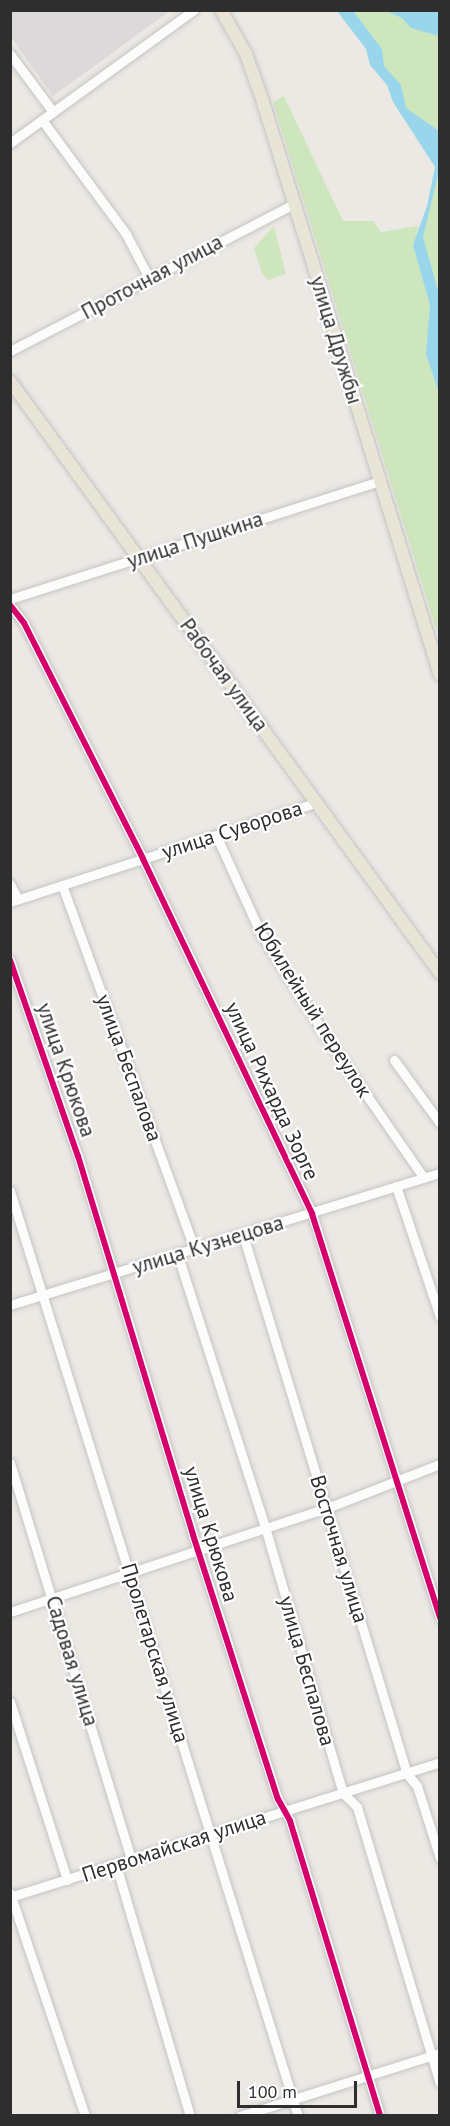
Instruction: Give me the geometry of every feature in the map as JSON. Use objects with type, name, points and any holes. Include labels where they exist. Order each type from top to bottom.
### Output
[{"type":"main road","name":"улица Дружбы","points":[[221,10],[246,54],[440,675]]},
{"type":"main road","name":"Рабочая улица","points":[[10,381],[439,971]]},
{"type":"street","points":[[10,143],[194,10]]},
{"type":"street","points":[[10,54],[53,112]]},
{"type":"street","points":[[42,120],[126,234],[149,278]]},
{"type":"street","name":"Проточная улица","points":[[10,351],[294,204]]},
{"type":"street","name":"улица Пушкина","points":[[10,599],[380,481]]},
{"type":"street","name":"улица Рихарда Зорге","points":[[10,605],[24,623],[143,859],[312,1214],[440,1618]]},
{"type":"street","name":"улица Суворова","points":[[14,900],[317,802]]},
{"type":"street","name":"Юбилейный переулок","points":[[216,835],[260,932],[327,1038],[423,1178]]},
{"type":"street","points":[[10,884],[14,900]]},
{"type":"street","name":"улица Беспалова","points":[[62,885],[195,1250]]},
{"type":"street","name":"улица Крюкова","points":[[10,960],[78,1156],[198,1549],[282,1812],[290,1821],[380,2115]]},
{"type":"street","points":[[394,1060],[440,1123]]},
{"type":"street","name":"улица Кузнецова","points":[[10,1305],[112,1273],[178,1256],[440,1173]]},
{"type":"street","points":[[396,1186],[440,1317]]},
{"type":"street","name":"Пролетарская улица","points":[[10,1191],[213,1835],[298,2115]]},
{"type":"street","name":"Восточная улица","points":[[243,1235],[407,1774],[417,1786],[440,1858]]},
{"type":"street","name":"улица Беспалова","points":[[178,1256],[265,1527],[343,1793],[357,1807],[435,2054],[440,2083]]},
{"type":"street","name":"Садовая улица","points":[[10,1463],[131,1860]]},
{"type":"street","points":[[10,1612],[327,1508],[440,1464]]},
{"type":"street","points":[[10,1702],[67,1880]]},
{"type":"street","name":"Первомайская улица","points":[[11,1896],[213,1835],[440,1762]]},
{"type":"street","points":[[116,1865],[190,2115]]},
{"type":"street","points":[[11,1896],[85,2115]]},
{"type":"street","points":[[240,2115],[435,2054]]},
{"type":"shaded area","points":[[10,11],[170,11],[53,96],[11,37]]},
{"type":"green space","points":[[344,11],[439,11],[439,166]]},
{"type":"green space","points":[[284,96],[343,221],[373,221],[381,232],[418,226],[417,232],[421,232],[439,171],[439,638],[273,102]]},
{"type":"green space","points":[[274,226],[286,274],[268,280],[262,273],[254,248]]},
{"type":"water","points":[[337,11],[353,11],[382,49],[384,66],[401,85],[406,108],[439,131],[439,171],[423,237],[439,294],[439,393],[426,354],[430,305],[413,245],[427,206],[435,167],[393,102],[387,85],[370,65],[366,49]]},
{"type":"water","points":[[386,11],[439,11],[439,36],[411,28],[402,18]]},
{"type":"cycle path","points":[[10,605],[24,623],[143,859],[312,1214],[440,1618]]},
{"type":"cycle path","points":[[10,960],[78,1156],[193,1535],[278,1799],[290,1821],[380,2116]]}]
